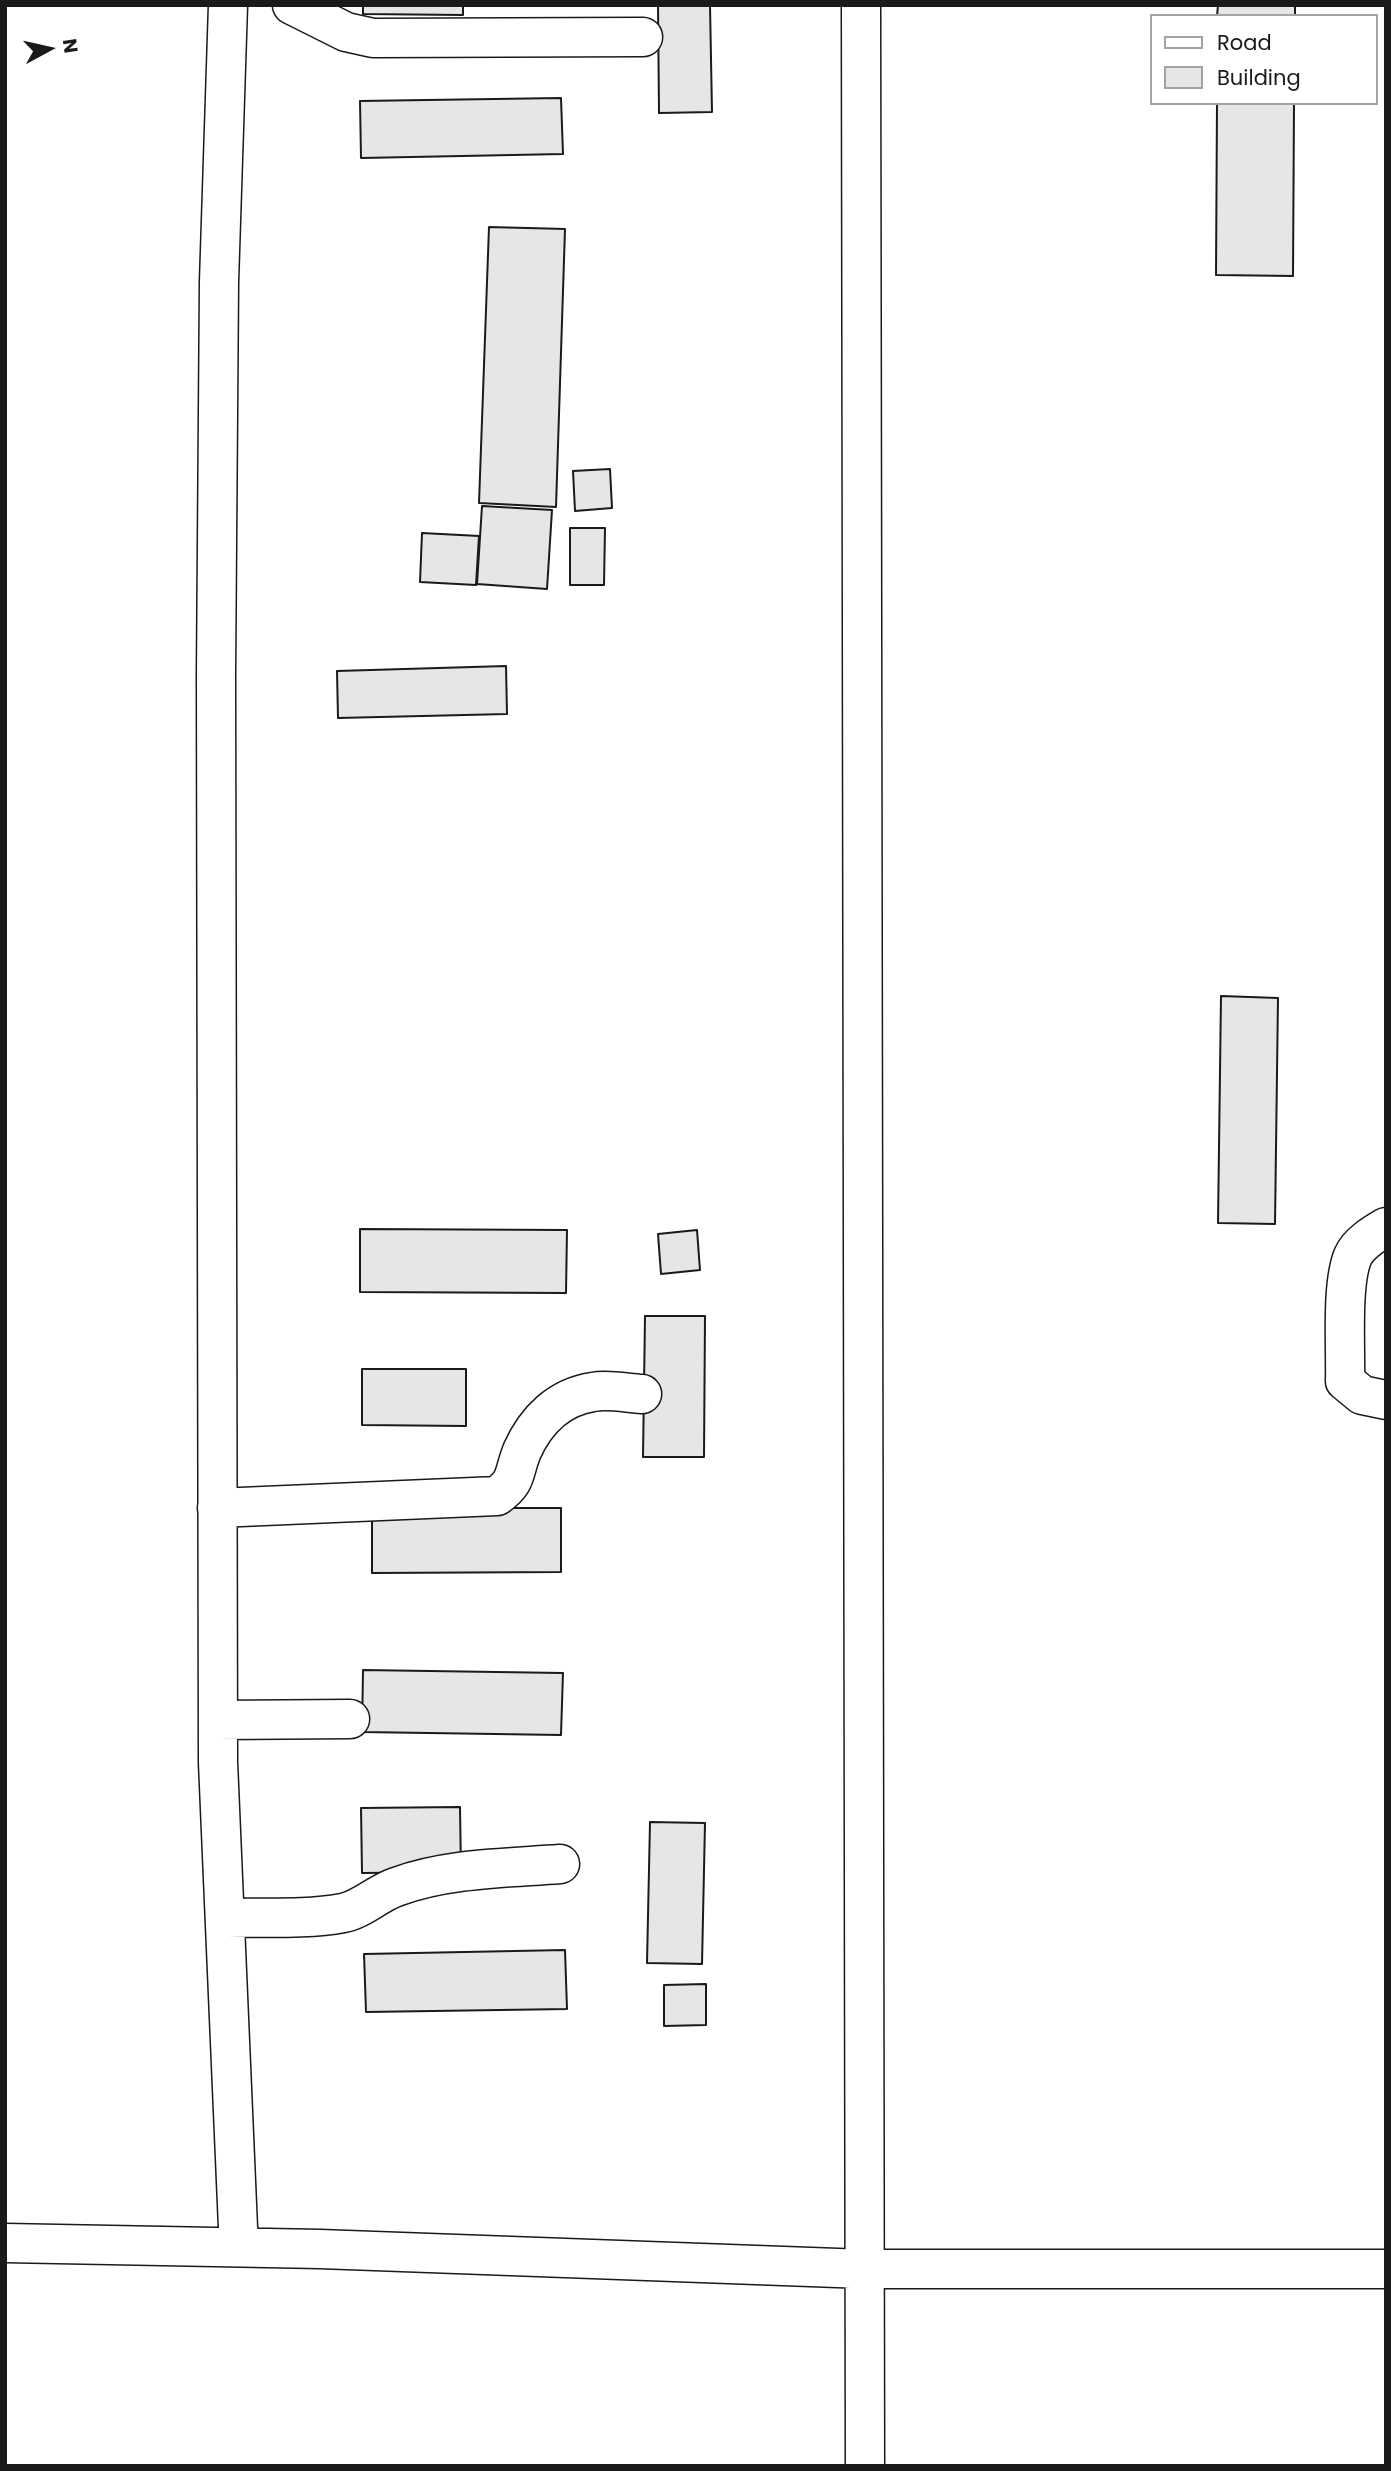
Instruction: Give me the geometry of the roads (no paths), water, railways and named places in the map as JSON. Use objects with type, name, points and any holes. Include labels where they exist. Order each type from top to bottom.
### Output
[{"type":"street","points":[[228,5],[219,282],[216,618],[218,1720],[241,2247]]},
{"type":"street","points":[[292,5],[346,32],[373,38],[643,37]]},
{"type":"street","points":[[861,5],[865,2466]]},
{"type":"street","points":[[1386,1227],[1371,1236],[1354,1254],[1347,1286],[1345,1371],[1345,1381],[1362,1395],[1386,1400]]},
{"type":"street","points":[[217,1508],[497,1496],[510,1486],[522,1451],[539,1421],[556,1405],[594,1391],[642,1394]]},
{"type":"street","points":[[218,1720],[350,1719]]},
{"type":"street","points":[[225,1918],[347,1913],[396,1887],[427,1879],[463,1872],[560,1864]]},
{"type":"street","points":[[5,2243],[241,2247],[865,2269],[1386,2269]]}]
